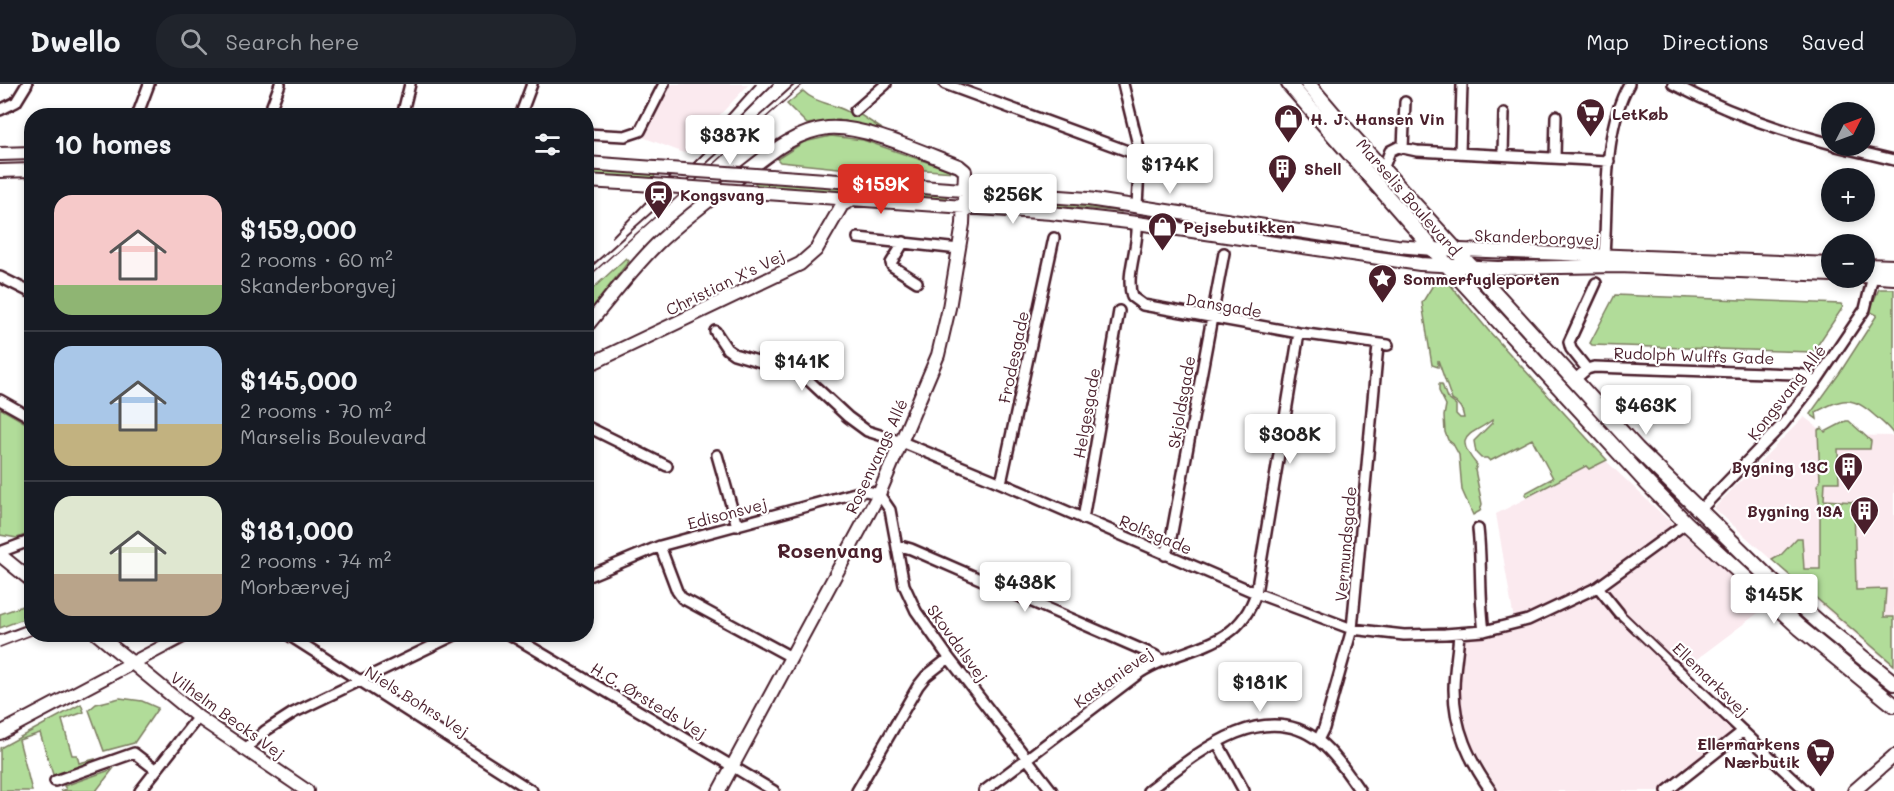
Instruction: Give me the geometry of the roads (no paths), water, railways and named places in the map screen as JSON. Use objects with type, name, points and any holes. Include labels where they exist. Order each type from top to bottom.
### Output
[{"type":"main road","name":"Marselis Boulevard","points":[[1289,84],[1448,266],[1639,475],[1686,523],[1800,628],[1894,705]]},
{"type":"main road","name":"Marselis Boulevard","points":[[1308,84],[1637,449],[1773,582],[1894,683]]},
{"type":"street","points":[[0,110],[16,102],[27,84]]},
{"type":"street","points":[[140,108],[149,84]]},
{"type":"street","points":[[271,108],[280,84]]},
{"type":"street","points":[[404,108],[410,84]]},
{"type":"street","points":[[523,108],[532,84]]},
{"type":"street","points":[[594,134],[625,135],[640,131],[664,84]]},
{"type":"street","points":[[855,111],[886,84]]},
{"type":"street","points":[[945,84],[1132,153],[1140,153]]},
{"type":"street","points":[[1123,84],[1140,153],[1137,223]]},
{"type":"street","points":[[1460,153],[1462,84]]},
{"type":"street","points":[[1604,255],[1609,160],[1615,119],[1629,84]]},
{"type":"street","points":[[1673,84],[1728,109],[1821,141]]},
{"type":"street","points":[[1403,148],[1405,102]]},
{"type":"street","points":[[1503,155],[1504,113]]},
{"type":"street","points":[[1555,158],[1556,116]]},
{"type":"street","points":[[594,317],[620,285],[669,233],[778,147],[810,131],[830,128],[852,130],[953,164],[964,171],[965,189]]},
{"type":"street","points":[[1383,169],[1390,151],[1398,147],[1417,151],[1609,160]]},
{"type":"street","points":[[0,154],[24,153]]},
{"type":"street","points":[[1875,155],[1894,160]]},
{"type":"street","name":"Skanderborgvej","points":[[594,164],[1088,199],[1397,246],[1433,249],[1821,264]]},
{"type":"street","points":[[0,171],[24,170]]},
{"type":"street","name":"Skanderborgvej","points":[[594,181],[1051,213],[1448,266],[1497,268],[1619,266],[1821,275]]},
{"type":"street","name":"Rosenvangs Allé","points":[[719,791],[879,494],[938,355],[959,249],[965,189]]},
{"type":"street","name":"Christian X's Vej","points":[[594,362],[800,264],[816,250],[842,205],[854,198]]},
{"type":"street","name":"Dansgade","points":[[1137,223],[1138,234],[1130,283],[1132,297],[1143,305],[1299,333],[1389,345]]},
{"type":"street","points":[[858,238],[959,249]]},
{"type":"street","name":"Frodesgade","points":[[1001,483],[1054,238]]},
{"type":"street","points":[[904,242],[891,263],[892,266],[917,282]]},
{"type":"street","name":"Skjoldsgade","points":[[1165,555],[1170,543],[1224,253]]},
{"type":"street","points":[[1875,265],[1894,266]]},
{"type":"street","points":[[1875,276],[1894,278]]},
{"type":"street","points":[[0,277],[24,289]]},
{"type":"street","points":[[1574,381],[1587,369],[1570,349],[1569,342],[1596,283]]},
{"type":"street","name":"Kongsvang Allé","points":[[1699,511],[1783,424],[1815,383],[1865,309],[1868,288]]},
{"type":"street","name":"Helgesgade","points":[[1083,519],[1119,311]]},
{"type":"street","name":"Rolfsgade","points":[[715,331],[727,350],[801,376],[816,386],[867,431],[902,442],[1001,483],[1256,593],[1352,629],[1404,635],[1459,633]]},
{"type":"street","name":"Kastanievej","points":[[984,791],[1141,672],[1162,660],[1219,640],[1232,631],[1250,609],[1256,593],[1299,333]]},
{"type":"street","name":"Vermundsgade","points":[[1318,740],[1324,728],[1352,629],[1378,345]]},
{"type":"street","name":"Rudolph Wulffs Gade","points":[[1587,369],[1594,367],[1796,374],[1804,375],[1815,383]]},
{"type":"street","points":[[0,400],[24,414]]},
{"type":"street","points":[[594,430],[667,466]]},
{"type":"street","points":[[717,455],[737,526]]},
{"type":"street","name":"Edisonsvej","points":[[594,572],[660,546],[855,493],[866,491],[879,494]]},
{"type":"street","name":"Skovdalsvej","points":[[879,494],[890,510],[904,585],[916,611],[949,658],[1052,791]]},
{"type":"street","points":[[1491,791],[1475,768],[1464,746],[1456,719],[1454,688],[1459,633],[1484,631],[1528,620],[1598,587],[1699,511]]},
{"type":"street","points":[[1478,529],[1481,555],[1481,615],[1484,631]]},
{"type":"street","points":[[24,543],[0,553],[24,574]]},
{"type":"street","points":[[897,545],[1144,650],[1162,660]]},
{"type":"street","points":[[660,546],[677,591],[682,598],[791,657]]},
{"type":"street","name":"Ellemarksvej","points":[[1598,587],[1619,613],[1806,791]]},
{"type":"street","name":"Vilhelm Becks Vej","points":[[107,642],[198,717],[307,791]]},
{"type":"street","points":[[0,733],[172,642]]},
{"type":"street","name":"Niels Bohrs Vej","points":[[299,642],[532,791]]},
{"type":"street","points":[[244,750],[255,738],[277,722],[440,642]]},
{"type":"street","name":"H.C. Ørsteds Vej","points":[[522,642],[774,791]]},
{"type":"street","points":[[857,791],[918,686],[926,676],[949,658]]},
{"type":"street","points":[[140,791],[198,717]]},
{"type":"street","points":[[1148,791],[1196,754],[1217,742],[1249,728],[1269,726],[1290,728],[1318,740],[1340,762],[1360,791]]},
{"type":"street","points":[[1667,791],[1743,731]]},
{"type":"street","points":[[1217,742],[1244,791]]},
{"type":"street","points":[[55,781],[134,753],[156,770]]},
{"type":"street","points":[[1854,791],[1894,756]]},
{"type":"street","points":[[1854,791],[1894,764]]},
{"type":"tram line","points":[[594,272],[803,84]]},
{"type":"tram line","points":[[0,647],[24,638]]},
{"type":"railway","points":[[710,135],[756,84]]},
{"type":"railway","points":[[681,176],[773,84]]},
{"type":"railway","points":[[594,264],[795,84]]},
{"type":"railway","points":[[612,237],[683,164]]},
{"type":"railway","points":[[0,635],[24,626]]},
{"type":"place","name":"LetKøb","points":[[1591,138]]},
{"type":"place","name":"H. J. Hansen Vin","points":[[1289,144]]},
{"type":"place","name":"Shell","points":[[1283,194]]},
{"type":"place","name":"Kongsvang","points":[[659,220]]},
{"type":"place","name":"Pejsebutikken","points":[[1162,252]]},
{"type":"place","name":"Sommerfugleporten","points":[[1382,304]]},
{"type":"place","name":"Bygning 13C","points":[[1849,492]]},
{"type":"place","name":"Bygning 13A","points":[[1864,536]]},
{"type":"place","name":"Ellermarkens Nærbutik","points":[[1821,778]]},
{"type":"district","name":"Rosenvang","points":[[830,550]]}]
